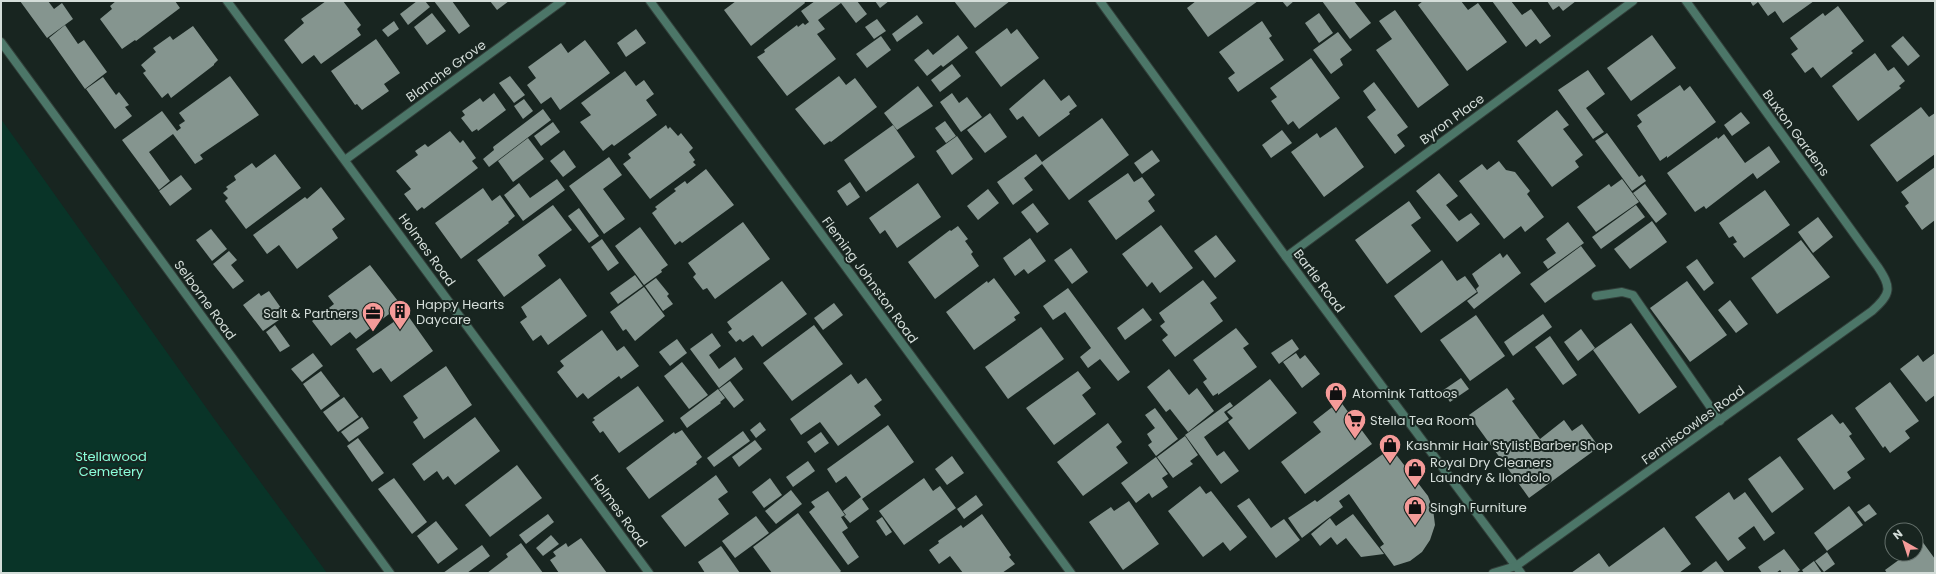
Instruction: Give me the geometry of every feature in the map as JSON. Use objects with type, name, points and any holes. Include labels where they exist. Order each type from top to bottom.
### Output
[{"type":"street","name":"Holmes Road","points":[[226,1],[649,573]]},
{"type":"street","name":"Blanche Grove","points":[[345,160],[562,1]]},
{"type":"street","name":"Fleming Johnston Road","points":[[650,1],[1071,573]]},
{"type":"street","name":"Bartle Road","points":[[1100,1],[1286,257],[1518,570]]},
{"type":"street","name":"Byron Place","points":[[1286,257],[1633,1]]},
{"type":"street","name":"Buxton Gardens","points":[[1686,1],[1886,279]]},
{"type":"street","name":"Selborne Road","points":[[1,42],[390,573]]},
{"type":"street","name":"Fenniscowles Road","points":[[1493,573],[1518,570],[1872,311],[1886,296],[1888,287],[1886,279]]},
{"type":"street","points":[[1596,296],[1622,292],[1633,295],[1720,421]]},
{"type":"green space","name":"Stellawood Cemetery","points":[[1,119],[215,420],[327,573],[1,573]]},
{"type":"building","points":[[20,1],[48,1],[54,9],[62,3],[73,19],[47,38]]},
{"type":"building","points":[[116,1],[175,1],[180,8],[136,41],[135,40],[122,49],[100,19],[112,9],[110,6]]},
{"type":"building","points":[[326,1],[343,1],[361,25],[357,29],[361,35],[321,64],[314,55],[302,64],[284,40],[304,23],[301,19]]},
{"type":"building","points":[[417,1],[425,1],[430,7],[408,25],[400,14]]},
{"type":"building","points":[[434,1],[452,1],[470,26],[459,34]]},
{"type":"building","points":[[490,1],[509,1],[497,10]]},
{"type":"building","points":[[736,1],[804,1],[805,3],[751,46],[724,10]]},
{"type":"building","points":[[815,1],[857,1],[867,14],[856,23],[841,3],[818,20],[825,29],[817,34],[836,59],[787,96],[757,57],[797,25],[798,27],[803,23],[805,25],[809,22],[801,11]]},
{"type":"building","points":[[875,1],[889,1],[880,8]]},
{"type":"building","points":[[954,1],[1010,1],[975,28]]},
{"type":"building","points":[[1196,1],[1258,1],[1208,37],[1187,8]]},
{"type":"building","points":[[1282,1],[1294,1],[1287,7]]},
{"type":"building","points":[[1322,1],[1354,1],[1371,23],[1350,39]]},
{"type":"building","points":[[1423,1],[1461,1],[1468,10],[1478,3],[1507,42],[1467,71],[1418,5]]},
{"type":"building","points":[[1492,1],[1511,1],[1522,15],[1531,9],[1551,36],[1540,44],[1536,39],[1526,47]]},
{"type":"building","points":[[1547,1],[1576,1],[1563,11],[1559,6],[1553,10]]},
{"type":"building","points":[[1750,1],[1814,1],[1783,23],[1775,11],[1768,16],[1758,2],[1753,6]]},
{"type":"building","points":[[1838,6],[1864,41],[1851,51],[1853,53],[1821,78],[1813,67],[1805,73],[1791,54],[1798,49],[1790,38],[1823,13],[1825,16]]},
{"type":"building","points":[[1395,10],[1449,85],[1418,108],[1376,50],[1392,39],[1379,21]]},
{"type":"building","points":[[432,13],[446,31],[427,45],[414,27]]},
{"type":"building","points":[[1319,13],[1333,33],[1319,43],[1305,23]]},
{"type":"building","points":[[917,15],[923,23],[897,42],[892,34]]},
{"type":"building","points":[[877,19],[886,31],[874,39],[865,27]]},
{"type":"building","points":[[394,21],[399,29],[388,37],[382,30]]},
{"type":"building","points":[[1262,21],[1272,36],[1269,38],[1284,60],[1238,92],[1228,78],[1235,73],[1219,52]]},
{"type":"building","points":[[65,25],[78,44],[84,40],[107,72],[85,89],[49,38]]},
{"type":"building","points":[[193,26],[218,60],[214,65],[171,98],[168,93],[162,98],[143,73],[146,71],[141,65],[156,52],[153,48],[170,36],[173,40]]},
{"type":"building","points":[[1007,28],[1011,34],[1017,29],[1039,58],[1001,87],[975,52]]},
{"type":"building","points":[[636,29],[646,43],[626,57],[617,43]]},
{"type":"building","points":[[1338,32],[1352,50],[1340,59],[1343,65],[1331,74],[1313,50]]},
{"type":"building","points":[[958,35],[968,48],[943,67],[941,65],[927,76],[914,60],[928,49],[933,55]]},
{"type":"building","points":[[1652,35],[1676,68],[1631,101],[1607,68]]},
{"type":"building","points":[[881,36],[891,50],[867,68],[856,54]]},
{"type":"building","points":[[1903,36],[1920,56],[1908,66],[1891,46]]},
{"type":"building","points":[[376,39],[400,73],[384,84],[389,91],[362,110],[357,104],[355,105],[331,71]]},
{"type":"building","points":[[585,40],[610,73],[560,110],[551,97],[541,104],[527,85],[536,78],[528,67],[561,43],[568,53]]},
{"type":"building","points":[[1875,53],[1888,71],[1894,67],[1905,81],[1899,86],[1901,88],[1858,121],[1832,86]]},
{"type":"building","points":[[1311,58],[1340,98],[1299,129],[1293,121],[1288,125],[1271,101],[1277,97],[1270,88]]},
{"type":"building","points":[[952,64],[961,76],[940,92],[931,80]]},
{"type":"building","points":[[1588,70],[1605,94],[1586,108],[1604,132],[1593,139],[1558,90]]},
{"type":"building","points":[[625,71],[636,86],[644,80],[654,94],[646,100],[657,115],[614,146],[612,144],[603,151],[580,122],[591,115],[581,103]]},
{"type":"building","points":[[230,76],[259,115],[200,155],[203,159],[195,164],[173,134],[149,152],[170,181],[159,190],[122,140],[162,111],[177,131],[181,128],[179,125],[185,121],[179,113]]},
{"type":"building","points":[[510,76],[525,95],[514,103],[499,83]]},
{"type":"building","points":[[839,76],[846,85],[855,78],[877,107],[831,142],[830,141],[824,145],[795,109]]},
{"type":"building","points":[[103,77],[116,95],[119,92],[129,105],[125,107],[132,116],[115,129],[86,89]]},
{"type":"building","points":[[1044,79],[1061,101],[1069,95],[1077,106],[1069,112],[1070,114],[1039,137],[1023,116],[1017,120],[1009,109]]},
{"type":"building","points":[[1374,82],[1408,127],[1397,135],[1405,146],[1395,154],[1367,117],[1376,110],[1363,91]]},
{"type":"building","points":[[1680,85],[1684,91],[1690,86],[1716,122],[1667,158],[1667,156],[1660,161],[1637,126],[1642,122],[1637,115]]},
{"type":"building","points":[[918,86],[933,106],[897,130],[884,113]]},
{"type":"building","points":[[494,93],[506,110],[478,131],[477,129],[472,132],[461,118],[465,115],[462,111],[480,98],[483,102]]},
{"type":"building","points":[[952,93],[959,103],[967,97],[982,117],[961,132],[940,102]]},
{"type":"building","points":[[524,99],[533,111],[523,119],[514,106]]},
{"type":"building","points":[[1921,107],[1929,117],[1935,113],[1935,154],[1897,182],[1870,145]]},
{"type":"building","points":[[543,109],[551,120],[489,167],[483,159],[494,150],[493,147]]},
{"type":"building","points":[[1557,110],[1569,125],[1563,129],[1583,155],[1575,161],[1579,167],[1552,187],[1517,141]]},
{"type":"building","points":[[1741,112],[1750,123],[1732,136],[1724,125]]},
{"type":"building","points":[[990,113],[1007,137],[985,153],[967,130]]},
{"type":"building","points":[[1102,118],[1129,155],[1069,200],[1042,164],[1024,178],[1033,190],[1013,205],[997,182],[1036,154],[1042,162]]},
{"type":"building","points":[[945,121],[956,136],[946,143],[935,128]]},
{"type":"building","points":[[553,122],[560,132],[541,146],[534,136]]},
{"type":"building","points":[[666,125],[668,129],[670,127],[678,136],[681,133],[693,148],[689,152],[695,160],[693,162],[696,165],[650,199],[623,164],[631,158],[628,154]]},
{"type":"building","points":[[893,125],[915,157],[866,192],[844,160]]},
{"type":"building","points":[[1336,127],[1364,167],[1324,197],[1291,152],[1317,133],[1320,138]]},
{"type":"building","points":[[1282,130],[1292,143],[1271,158],[1262,145]]},
{"type":"building","points":[[450,131],[460,143],[463,140],[476,158],[472,161],[478,168],[424,209],[422,207],[417,211],[404,194],[411,189],[396,171],[418,155],[415,151],[425,144],[428,147]]},
{"type":"building","points":[[1607,133],[1639,177],[1642,175],[1646,181],[1632,191],[1595,141]]},
{"type":"building","points":[[1724,134],[1745,163],[1769,146],[1780,162],[1757,179],[1753,173],[1706,209],[1704,206],[1695,212],[1667,173],[1717,137],[1718,139]]},
{"type":"building","points":[[957,136],[973,159],[952,175],[936,151]]},
{"type":"building","points":[[528,138],[544,159],[513,182],[498,161]]},
{"type":"building","points":[[564,150],[576,167],[563,177],[550,161]]},
{"type":"building","points":[[1152,150],[1160,161],[1142,174],[1134,163]]},
{"type":"building","points":[[275,154],[301,188],[246,229],[225,201],[228,198],[223,193],[228,189],[226,187],[236,180],[234,176],[252,163],[256,168]]},
{"type":"building","points":[[609,157],[622,175],[603,189],[625,219],[604,234],[569,186]]},
{"type":"building","points":[[1499,161],[1506,170],[1515,172],[1530,191],[1527,194],[1544,217],[1525,232],[1521,226],[1504,239],[1459,181],[1482,164],[1487,170]]},
{"type":"building","points":[[1935,167],[1935,220],[1922,230],[1905,206],[1909,203],[1901,192]]},
{"type":"building","points":[[706,169],[734,205],[682,243],[680,241],[675,245],[652,213],[657,209],[655,207],[676,191],[674,189],[685,181],[687,184]]},
{"type":"building","points":[[1128,173],[1134,182],[1142,177],[1155,195],[1148,201],[1155,211],[1116,240],[1088,201]]},
{"type":"building","points":[[1439,173],[1458,196],[1446,205],[1459,221],[1471,213],[1480,224],[1457,242],[1416,191]]},
{"type":"building","points":[[181,175],[192,189],[170,206],[159,191]]},
{"type":"building","points":[[557,179],[565,190],[523,221],[504,195],[519,183],[530,198]]},
{"type":"building","points":[[1622,179],[1639,202],[1596,232],[1577,207],[1609,184],[1611,187]]},
{"type":"building","points":[[850,182],[860,197],[847,206],[837,191]]},
{"type":"building","points":[[918,183],[941,217],[897,248],[885,230],[880,234],[869,218]]},
{"type":"building","points":[[1645,184],[1667,214],[1656,223],[1633,193]]},
{"type":"building","points":[[321,187],[345,219],[332,229],[338,238],[297,269],[279,245],[267,254],[253,235],[305,197],[307,199]]},
{"type":"building","points":[[483,188],[492,201],[500,195],[515,216],[508,222],[509,223],[461,259],[435,223]]},
{"type":"building","points":[[988,189],[999,203],[978,220],[967,206]]},
{"type":"building","points":[[1765,190],[1790,225],[1744,258],[1733,244],[1737,242],[1733,236],[1729,238],[1719,223]]},
{"type":"building","points":[[1409,201],[1421,218],[1411,225],[1431,251],[1387,284],[1355,240]]},
{"type":"building","points":[[1033,203],[1049,224],[1037,233],[1021,212]]},
{"type":"building","points":[[553,205],[572,230],[538,255],[546,266],[504,297],[477,260]]},
{"type":"building","points":[[1636,205],[1645,217],[1601,249],[1592,237]]},
{"type":"building","points":[[579,208],[599,236],[589,243],[568,216]]},
{"type":"building","points":[[1818,217],[1833,237],[1813,253],[1798,232]]},
{"type":"building","points":[[1652,221],[1667,242],[1630,269],[1614,249]]},
{"type":"building","points":[[743,222],[770,259],[715,299],[707,288],[703,290],[693,277],[696,274],[688,263]]},
{"type":"building","points":[[1568,222],[1584,243],[1548,269],[1543,262],[1556,253],[1546,239]]},
{"type":"building","points":[[1161,225],[1193,268],[1160,293],[1152,282],[1147,287],[1122,254]]},
{"type":"building","points":[[958,226],[968,239],[965,241],[973,252],[971,254],[979,266],[935,299],[908,262],[950,230],[951,231]]},
{"type":"building","points":[[640,227],[668,265],[661,270],[662,272],[644,285],[615,246]]},
{"type":"building","points":[[211,229],[227,249],[212,261],[196,240]]},
{"type":"building","points":[[1216,235],[1236,261],[1215,278],[1194,251]]},
{"type":"building","points":[[1030,238],[1046,261],[1028,274],[1024,269],[1015,276],[1003,258]]},
{"type":"building","points":[[602,239],[619,263],[608,271],[591,247]]},
{"type":"building","points":[[1801,240],[1830,277],[1777,314],[1751,278]]},
{"type":"building","points":[[1581,246],[1596,266],[1545,303],[1530,284]]},
{"type":"building","points":[[1071,248],[1088,272],[1072,284],[1054,260]]},
{"type":"building","points":[[229,251],[237,260],[231,265],[244,281],[233,289],[213,264]]},
{"type":"building","points":[[1500,253],[1503,258],[1507,254],[1521,273],[1474,309],[1467,301],[1478,293],[1476,289],[1479,286],[1472,274]]},
{"type":"building","points":[[1697,259],[1714,283],[1704,291],[1686,267]]},
{"type":"building","points":[[1442,260],[1457,281],[1465,276],[1477,292],[1421,333],[1394,296]]},
{"type":"building","points":[[370,265],[401,305],[356,339],[350,332],[331,346],[312,321],[334,304],[328,296]]},
{"type":"building","points":[[635,275],[643,286],[618,304],[610,293]]},
{"type":"building","points":[[560,278],[587,316],[548,345],[541,335],[533,341],[520,322],[527,317],[521,307]]},
{"type":"building","points":[[656,278],[669,294],[667,296],[673,304],[663,311],[645,286]]},
{"type":"building","points":[[994,278],[1020,313],[1014,317],[1016,320],[974,350],[946,312],[987,281],[988,283]]},
{"type":"building","points":[[1203,280],[1217,298],[1210,303],[1223,321],[1175,357],[1162,340],[1168,335],[1160,326],[1165,322],[1159,313]]},
{"type":"building","points":[[782,281],[807,314],[762,347],[753,335],[743,342],[740,339],[736,342],[728,332],[732,329],[727,322]]},
{"type":"building","points":[[1687,281],[1727,335],[1690,362],[1650,308]]},
{"type":"building","points":[[644,287],[665,316],[635,341],[626,329],[623,331],[610,312]]},
{"type":"building","points":[[1068,288],[1130,372],[1118,381],[1100,359],[1088,368],[1080,357],[1091,348],[1065,312],[1053,320],[1043,306]]},
{"type":"building","points":[[269,291],[286,315],[263,331],[243,305],[259,293],[261,296]]},
{"type":"building","points":[[1730,300],[1748,324],[1736,333],[1718,310]]},
{"type":"building","points":[[834,303],[843,315],[823,330],[814,318]]},
{"type":"building","points":[[1143,308],[1152,320],[1125,340],[1117,328]]},
{"type":"building","name":"Happy Hearts Daycare","points":[[406,313],[433,351],[391,382],[381,368],[373,373],[356,349]]},
{"type":"building","points":[[1543,314],[1552,327],[1513,356],[1504,342]]},
{"type":"building","points":[[1476,315],[1505,356],[1470,381],[1440,340]]},
{"type":"building","points":[[1631,323],[1677,387],[1639,414],[1593,350]]},
{"type":"building","points":[[275,325],[290,346],[280,352],[266,332]]},
{"type":"building","points":[[814,325],[843,364],[792,401],[763,363]]},
{"type":"building","points":[[1041,327],[1064,359],[1008,399],[985,367]]},
{"type":"building","points":[[1236,328],[1249,344],[1243,348],[1257,367],[1218,395],[1218,393],[1213,396],[1203,382],[1207,379],[1193,360]]},
{"type":"building","points":[[1581,329],[1595,348],[1578,361],[1564,342]]},
{"type":"building","points":[[602,330],[617,351],[624,346],[639,366],[621,379],[619,376],[588,399],[583,393],[577,398],[557,372],[564,366],[560,361]]},
{"type":"building","points":[[712,333],[721,346],[709,355],[719,369],[735,357],[743,369],[719,388],[690,349]]},
{"type":"building","points":[[1550,336],[1577,375],[1563,385],[1535,347]]},
{"type":"building","points":[[677,339],[687,353],[670,366],[659,352]]},
{"type":"building","points":[[1292,339],[1299,349],[1279,364],[1271,353]]},
{"type":"building","points":[[313,353],[323,366],[302,382],[291,369]]},
{"type":"building","points":[[1296,353],[1300,359],[1305,355],[1320,374],[1302,388],[1283,362]]},
{"type":"building","points":[[1935,353],[1935,395],[1926,402],[1900,369],[1918,355],[1923,362]]},
{"type":"building","points":[[682,362],[708,395],[689,409],[664,376]]},
{"type":"building","points":[[446,366],[472,405],[424,439],[413,422],[418,418],[403,396]]},
{"type":"building","points":[[1169,369],[1189,395],[1197,388],[1214,411],[1188,432],[1170,409],[1166,412],[1147,387]]},
{"type":"building","points":[[321,371],[340,396],[321,410],[303,384]]},
{"type":"building","points":[[1078,371],[1091,388],[1082,395],[1096,414],[1054,445],[1026,408]]},
{"type":"building","points":[[851,374],[858,384],[866,378],[882,400],[874,406],[881,415],[838,446],[820,422],[801,435],[790,419]]},
{"type":"building","points":[[1461,378],[1469,389],[1450,402],[1442,391]]},
{"type":"building","points":[[1270,379],[1297,413],[1249,450],[1228,422],[1233,418],[1227,412]]},
{"type":"building","points":[[730,381],[744,400],[734,408],[719,389]]},
{"type":"building","points":[[1890,382],[1919,421],[1905,431],[1910,438],[1890,453],[1885,446],[1883,448],[1855,408]]},
{"type":"building","points":[[638,386],[664,421],[619,453],[603,431],[600,433],[592,422],[595,420],[593,418]]},
{"type":"building","points":[[1507,388],[1515,399],[1512,401],[1540,439],[1564,420],[1572,431],[1582,424],[1599,447],[1529,498],[1469,415]]},
{"type":"building","points":[[718,389],[725,398],[720,402],[721,403],[687,428],[680,418]]},
{"type":"building","points":[[344,397],[359,417],[338,432],[323,412]]},
{"type":"building","points":[[1340,401],[1372,444],[1305,494],[1281,462],[1321,432],[1313,422]]},
{"type":"building","points":[[1230,402],[1233,406],[1224,412],[1229,419],[1204,437],[1217,456],[1224,451],[1239,471],[1221,484],[1185,435]]},
{"type":"building","points":[[1155,408],[1178,439],[1156,456],[1148,445],[1152,442],[1147,434],[1155,428],[1145,415]]},
{"type":"building","points":[[1832,414],[1840,424],[1843,422],[1852,434],[1849,436],[1865,459],[1847,472],[1851,478],[1834,490],[1797,439]]},
{"type":"building","points":[[362,417],[369,428],[349,442],[341,432]]},
{"type":"building","points":[[475,417],[500,451],[455,485],[448,476],[443,480],[437,471],[424,481],[412,464]]},
{"type":"building","points":[[760,422],[766,430],[756,438],[750,430]]},
{"type":"building","points":[[1108,423],[1122,442],[1116,447],[1128,463],[1083,496],[1057,462]]},
{"type":"building","points":[[888,425],[914,462],[862,499],[869,509],[850,523],[844,516],[846,515],[843,511],[861,497],[846,476],[836,483],[827,469]]},
{"type":"building","points":[[682,430],[702,457],[696,462],[697,464],[649,499],[626,468],[674,432],[675,434]]},
{"type":"building","points":[[743,431],[750,441],[714,467],[707,458]]},
{"type":"building","points":[[821,432],[829,443],[815,453],[807,442]]},
{"type":"building","points":[[1185,436],[1198,455],[1190,461],[1193,464],[1173,478],[1157,457]]},
{"type":"building","points":[[358,438],[384,473],[372,482],[347,446]]},
{"type":"building","points":[[755,440],[762,449],[739,467],[732,457]]},
{"type":"building","points":[[1391,448],[1428,496],[1433,509],[1435,525],[1430,540],[1422,552],[1410,561],[1394,566],[1380,547],[1384,544],[1349,494],[1339,501],[1343,507],[1302,538],[1288,518],[1315,500],[1317,502]]},
{"type":"building","points":[[952,456],[964,473],[947,485],[935,469]]},
{"type":"building","points":[[1780,456],[1804,489],[1772,513],[1748,479]]},
{"type":"building","points":[[1156,457],[1168,474],[1162,478],[1168,487],[1152,498],[1149,493],[1136,503],[1121,483]]},
{"type":"building","points":[[808,461],[815,471],[793,487],[786,477]]},
{"type":"building","points":[[517,465],[542,498],[490,537],[465,505]]},
{"type":"building","points":[[716,475],[728,492],[718,499],[729,514],[685,547],[661,516]]},
{"type":"building","points":[[394,478],[427,522],[412,534],[378,489]]},
{"type":"building","points":[[770,478],[782,495],[764,508],[752,492]]},
{"type":"building","points":[[924,478],[933,491],[940,486],[956,508],[904,545],[879,511]]},
{"type":"building","points":[[1200,486],[1206,494],[1211,491],[1247,537],[1230,551],[1223,542],[1203,557],[1168,511]]},
{"type":"building","points":[[791,490],[802,504],[776,524],[765,511]]},
{"type":"building","points":[[828,491],[845,515],[841,517],[848,528],[842,532],[859,557],[848,565],[809,512],[815,507],[811,502]]},
{"type":"building","points":[[1729,492],[1734,500],[1745,492],[1775,533],[1764,541],[1754,526],[1738,538],[1746,548],[1728,561],[1695,517]]},
{"type":"building","points":[[976,495],[983,505],[964,519],[957,509]]},
{"type":"building","points":[[1249,498],[1271,528],[1284,519],[1300,540],[1276,558],[1237,506]]},
{"type":"building","points":[[1129,501],[1159,544],[1123,570],[1089,522],[1111,507],[1114,511]]},
{"type":"building","points":[[1869,504],[1877,514],[1865,522],[1857,512]]},
{"type":"building","points":[[1849,506],[1863,525],[1827,551],[1814,533]]},
{"type":"building","points":[[798,513],[841,571],[839,573],[772,573],[753,547]]},
{"type":"building","points":[[548,514],[554,522],[526,544],[519,535]]},
{"type":"building","points":[[982,514],[1011,555],[1009,557],[1015,564],[1002,573],[963,573],[950,556],[939,564],[929,550],[939,543],[938,541],[961,525],[963,528]]},
{"type":"building","points":[[1353,514],[1384,554],[1361,557],[1346,538],[1337,545],[1331,537],[1320,546],[1311,534],[1330,518],[1336,526]]},
{"type":"building","points":[[756,516],[769,533],[735,558],[722,541]]},
{"type":"building","points":[[882,517],[892,532],[886,536],[876,521]]},
{"type":"building","points":[[436,521],[458,549],[438,564],[417,536]]},
{"type":"building","points":[[1664,527],[1691,564],[1679,573],[1571,573],[1599,553],[1609,567]]},
{"type":"building","points":[[551,535],[559,544],[543,556],[536,548]]},
{"type":"building","points":[[581,538],[607,573],[559,573],[550,560],[556,556],[553,552],[566,543],[568,547]]},
{"type":"building","points":[[521,543],[543,573],[487,573],[508,557],[506,554]]},
{"type":"building","points":[[1924,544],[1935,559],[1935,573],[1887,573],[1885,570],[1896,562],[1924,562]]},
{"type":"building","points":[[482,545],[490,556],[467,573],[443,573]]},
{"type":"building","points":[[721,546],[740,573],[705,573],[698,562]]},
{"type":"building","points":[[1784,549],[1800,570],[1796,573],[1782,573],[1780,570],[1776,573],[1762,573],[1758,567]]},
{"type":"building","points":[[1827,552],[1835,564],[1824,572],[1815,561]]},
{"type":"building","points":[[1716,561],[1725,573],[1700,573]]},
{"type":"building","points":[[1814,561],[1822,573],[1804,573],[1802,570]]},
{"type":"place","name":"Happy Hearts Daycare","points":[[400,330]]},
{"type":"place","name":"Salt & Partners","points":[[373,332]]},
{"type":"place","name":"Atomink Tattoos","points":[[1336,412]]},
{"type":"place","name":"Stella Tea Room","points":[[1355,440]]},
{"type":"place","name":"Kashmir Hair Stylist Barber Shop","points":[[1390,464]]},
{"type":"place","name":"Royal Dry Cleaners Laundry & Ilondolo","points":[[1415,488]]},
{"type":"place","name":"Singh Furniture","points":[[1415,526]]}]
